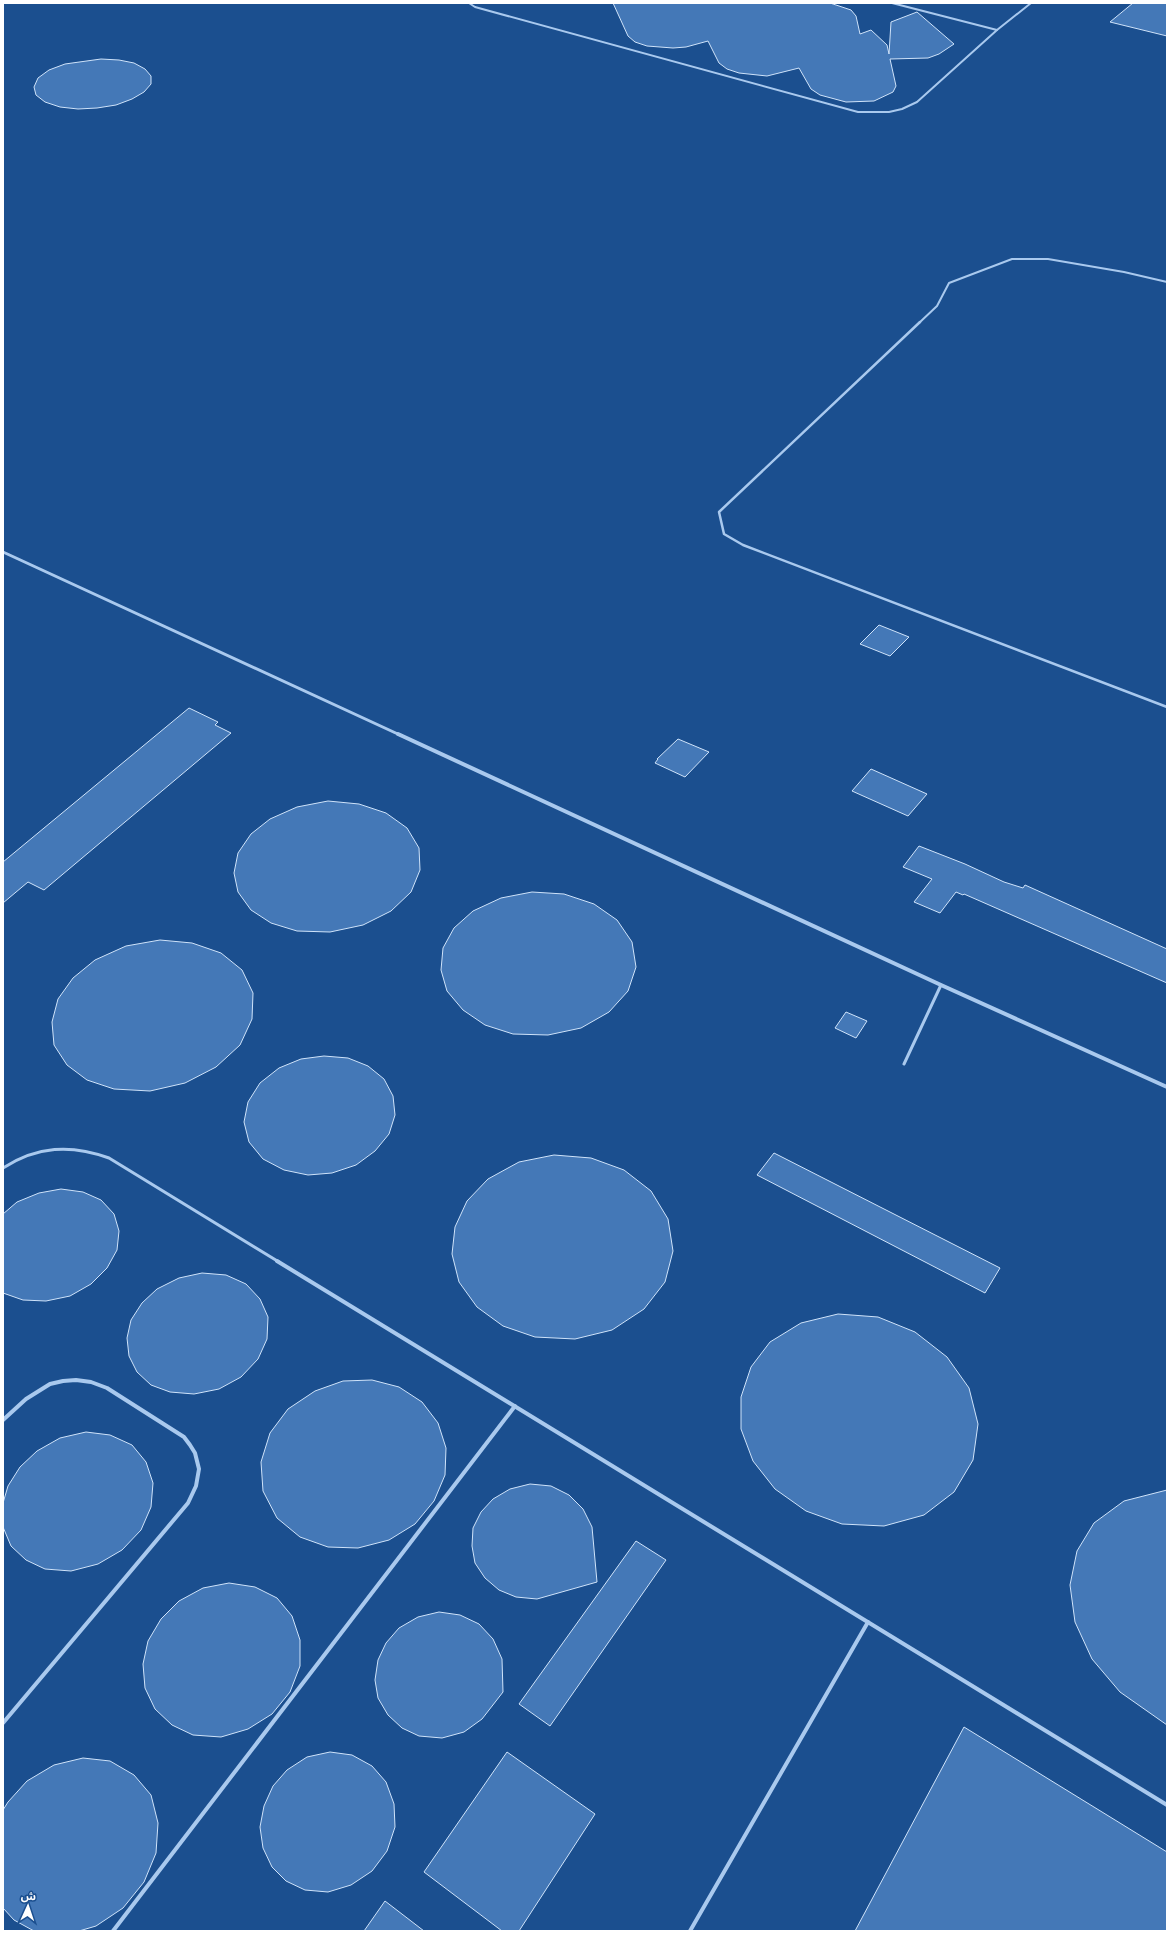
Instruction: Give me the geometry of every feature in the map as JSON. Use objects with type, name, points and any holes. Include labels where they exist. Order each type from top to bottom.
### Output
[{"type":"street","points":[[3,552],[941,985],[1167,1087]]},
{"type":"lane","points":[[469,3],[475,7],[858,112],[882,114],[903,110],[917,102],[997,30],[1031,3]]},
{"type":"lane","points":[[892,3],[997,30]]},
{"type":"lane","points":[[1167,282],[1124,272],[1048,259],[1012,259],[949,283],[937,306],[719,512],[724,534],[743,546],[1167,707]]},
{"type":"lane","points":[[904,1064],[941,985]]},
{"type":"lane","points":[[3,1168],[23,1157],[53,1148],[83,1148],[109,1158],[1167,1805]]},
{"type":"lane","points":[[3,1420],[22,1400],[49,1384],[65,1380],[80,1379],[94,1382],[107,1388],[184,1437],[192,1445],[199,1466],[199,1479],[195,1492],[188,1503],[3,1723]]},
{"type":"lane","points":[[113,1931],[515,1406]]},
{"type":"lane","points":[[690,1931],[868,1622]]},
{"type":"building","points":[[613,3],[830,3],[851,10],[856,16],[860,34],[871,30],[887,45],[889,54],[891,22],[917,12],[954,44],[939,54],[928,58],[890,59],[896,86],[893,92],[874,101],[846,102],[820,95],[811,89],[799,68],[767,76],[739,73],[727,69],[719,63],[708,41],[686,47],[673,48],[647,46],[635,42],[628,36]]},
{"type":"building","points":[[1133,3],[1167,3],[1167,36],[1110,22]]},
{"type":"building","points":[[101,59],[134,63],[145,69],[151,76],[151,84],[144,92],[132,99],[116,105],[97,108],[78,109],[60,107],[45,102],[36,95],[34,87],[38,78],[49,70],[65,64]]},
{"type":"building","points":[[879,625],[909,637],[890,656],[860,644]]},
{"type":"building","points":[[189,708],[218,722],[215,725],[231,733],[44,890],[28,882],[3,903],[3,862]]},
{"type":"building","points":[[678,739],[709,752],[685,777],[655,763],[657,759]]},
{"type":"building","points":[[871,769],[927,794],[908,816],[852,791]]},
{"type":"building","points":[[328,801],[359,804],[386,813],[407,828],[419,848],[420,870],[411,892],[391,911],[363,925],[330,932],[297,931],[271,923],[251,910],[238,892],[234,873],[238,853],[251,834],[270,819],[297,807]]},
{"type":"building","points":[[919,846],[965,864],[1004,882],[1023,888],[1025,885],[1167,949],[1167,983],[964,894],[963,895],[956,892],[940,913],[914,902],[932,879],[903,867]]},
{"type":"building","points":[[532,892],[564,894],[594,904],[617,920],[632,942],[636,967],[628,991],[609,1012],[581,1028],[548,1035],[513,1034],[485,1025],[463,1010],[447,991],[441,970],[443,948],[454,928],[473,911],[501,898]]},
{"type":"building","points":[[160,940],[192,943],[221,953],[242,970],[253,993],[252,1019],[240,1045],[216,1067],[185,1083],[150,1091],[114,1089],[87,1080],[67,1065],[54,1045],[52,1022],[58,999],[73,978],[95,960],[126,946]]},
{"type":"building","points":[[846,1012],[867,1021],[856,1038],[835,1028]]},
{"type":"building","points":[[324,1056],[348,1058],[368,1066],[384,1079],[393,1096],[395,1115],[389,1134],[375,1151],[356,1165],[332,1173],[308,1175],[284,1170],[263,1159],[249,1142],[244,1122],[248,1102],[260,1083],[279,1068],[301,1059]]},
{"type":"building","points":[[774,1153],[1000,1268],[985,1293],[757,1175]]},
{"type":"building","points":[[554,1155],[591,1158],[624,1170],[651,1191],[668,1219],[673,1251],[665,1282],[644,1309],[612,1330],[575,1339],[535,1337],[503,1326],[477,1307],[459,1282],[452,1254],[455,1227],[467,1201],[488,1179],[519,1162]]},
{"type":"building","points":[[61,1189],[83,1192],[101,1200],[114,1214],[119,1231],[117,1250],[107,1268],[91,1284],[70,1296],[46,1301],[23,1300],[3,1293],[3,1214],[17,1202],[39,1193]]},
{"type":"building","points":[[202,1273],[226,1275],[246,1284],[260,1299],[268,1317],[267,1339],[258,1359],[241,1377],[219,1389],[194,1394],[170,1392],[151,1385],[137,1372],[129,1356],[127,1338],[131,1320],[142,1303],[157,1289],[179,1278]]},
{"type":"building","points":[[838,1314],[878,1317],[915,1332],[947,1357],[969,1388],[978,1424],[973,1460],[954,1492],[924,1515],[884,1526],[842,1524],[806,1511],[775,1489],[753,1461],[741,1429],[741,1397],[751,1367],[770,1342],[801,1323]]},
{"type":"building","points":[[372,1380],[399,1387],[422,1402],[438,1423],[446,1448],[445,1475],[434,1501],[415,1524],[389,1540],[358,1548],[328,1547],[300,1537],[277,1518],[263,1491],[261,1462],[270,1433],[288,1409],[315,1391],[343,1381]]},
{"type":"building","points":[[86,1432],[110,1435],[132,1445],[146,1462],[153,1483],[151,1507],[141,1530],[122,1550],[98,1564],[71,1571],[45,1569],[26,1560],[11,1546],[3,1527],[3,1503],[8,1486],[20,1467],[37,1451],[60,1438]]},
{"type":"building","points":[[530,1484],[551,1486],[569,1495],[583,1509],[592,1527],[597,1582],[537,1599],[516,1597],[499,1590],[485,1578],[475,1563],[472,1546],[473,1528],[481,1512],[493,1499],[510,1489]]},
{"type":"building","points":[[1167,1490],[1167,1725],[1120,1692],[1092,1659],[1075,1622],[1070,1585],[1077,1551],[1094,1523],[1124,1501]]},
{"type":"building","points":[[636,1541],[666,1560],[550,1726],[519,1704]]},
{"type":"building","points":[[229,1583],[255,1587],[277,1598],[292,1616],[300,1640],[300,1666],[290,1692],[272,1714],[248,1729],[221,1737],[193,1735],[172,1725],[155,1709],[145,1688],[143,1664],[148,1641],[161,1619],[179,1601],[203,1588]]},
{"type":"building","points":[[439,1612],[460,1615],[479,1624],[493,1639],[502,1659],[503,1692],[482,1719],[464,1732],[442,1738],[419,1736],[402,1728],[388,1715],[378,1698],[375,1680],[378,1660],[386,1643],[399,1628],[418,1617]]},
{"type":"building","points":[[964,1727],[1167,1852],[1167,1931],[855,1931]]},
{"type":"building","points":[[330,1752],[352,1755],[372,1766],[386,1782],[394,1804],[395,1827],[387,1851],[372,1871],[351,1885],[328,1892],[305,1890],[286,1881],[272,1867],[263,1848],[260,1827],[264,1806],[273,1786],[287,1770],[307,1757]]},
{"type":"building","points":[[507,1752],[595,1814],[519,1931],[502,1931],[424,1872]]},
{"type":"building","points":[[83,1758],[110,1761],[134,1775],[151,1795],[158,1823],[156,1853],[144,1882],[123,1908],[96,1926],[79,1931],[34,1931],[14,1920],[3,1908],[3,1810],[8,1802],[27,1781],[54,1765]]},
{"type":"building","points":[[385,1901],[424,1931],[364,1931]]}]
